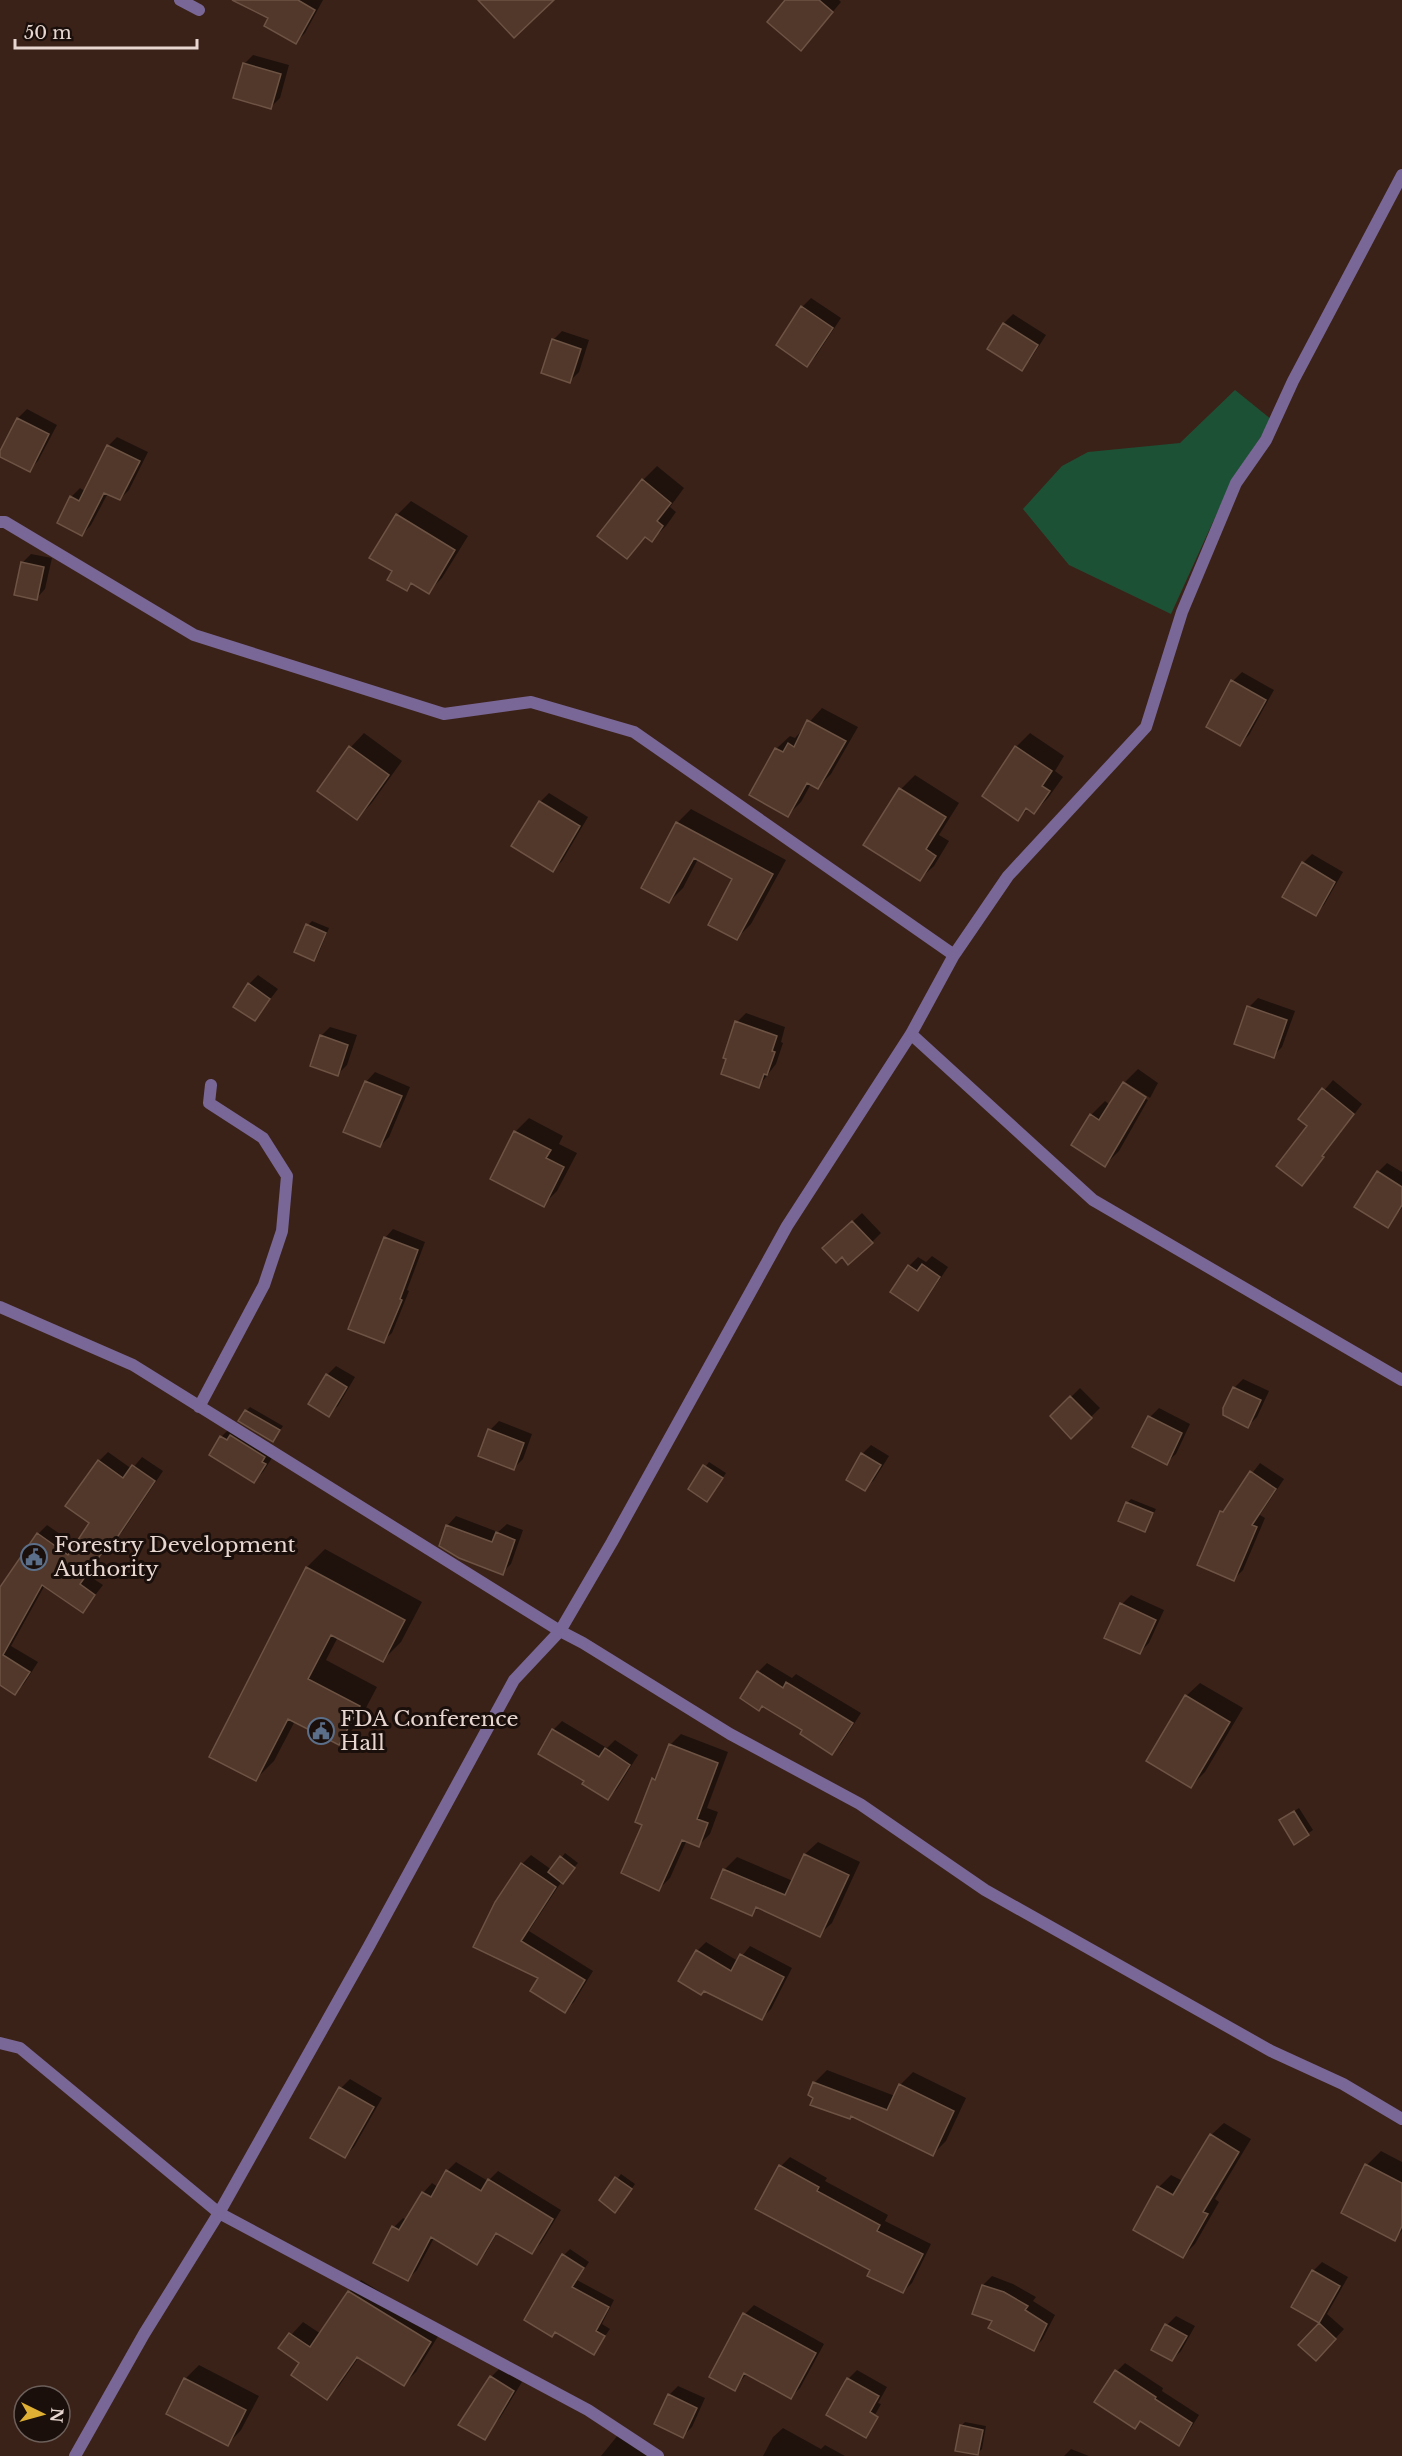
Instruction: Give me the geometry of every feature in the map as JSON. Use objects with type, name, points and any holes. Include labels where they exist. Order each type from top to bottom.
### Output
[{"type":"street","points":[[180,0],[199,10]]},
{"type":"street","points":[[75,2456],[144,2334],[219,2213],[369,1946],[514,1680],[560,1631],[612,1542],[787,1226],[911,1034],[954,955],[1008,876],[1146,728],[1182,612],[1236,483],[1266,440],[1293,381],[1402,175]]},
{"type":"street","points":[[0,522],[5,522],[194,635],[444,714],[531,702],[634,732],[954,955]]},
{"type":"street","points":[[911,1034],[1093,1200],[1402,1380]]},
{"type":"street","points":[[199,1407],[264,1286],[282,1231],[287,1176],[264,1138],[209,1103],[211,1085]]},
{"type":"street","points":[[0,1307],[133,1365],[730,1734],[860,1804],[986,1890],[1271,2052],[1342,2084],[1402,2119]]},
{"type":"street","points":[[0,2043],[20,2048],[219,2213],[588,2410],[658,2456]]},
{"type":"green space","points":[[1235,390],[1272,420],[1232,480],[1171,614],[1069,565],[1023,509],[1062,466],[1088,452],[1180,443]]},
{"type":"building","points":[[232,0],[298,0],[315,10],[296,44],[264,26],[268,18]]},
{"type":"building","points":[[478,0],[554,0],[514,38]]},
{"type":"building","points":[[785,0],[819,0],[833,12],[801,51],[767,22]]},
{"type":"building","points":[[243,63],[281,74],[271,109],[233,98]]},
{"type":"building","points":[[801,306],[833,328],[807,367],[776,345]]},
{"type":"building","points":[[1003,323],[1038,345],[1022,371],[987,349]]},
{"type":"building","points":[[552,339],[581,349],[570,383],[541,373]]},
{"type":"building","points":[[17,418],[49,434],[30,472],[0,457],[0,451]]},
{"type":"building","points":[[107,445],[140,461],[120,500],[104,493],[82,536],[57,523],[70,496],[79,501]]},
{"type":"building","points":[[642,479],[671,503],[657,521],[663,526],[652,542],[645,537],[627,559],[597,536]]},
{"type":"building","points":[[396,514],[455,550],[429,594],[411,583],[407,591],[387,580],[392,571],[369,558]]},
{"type":"building","points":[[21,562],[44,567],[37,600],[14,595]]},
{"type":"building","points":[[1231,680],[1266,700],[1240,746],[1206,727]]},
{"type":"building","points":[[807,720],[846,741],[818,789],[807,783],[788,817],[749,795],[775,748],[783,752],[788,743],[794,747]]},
{"type":"building","points":[[349,746],[389,775],[357,820],[317,791]]},
{"type":"building","points":[[1015,746],[1052,771],[1042,786],[1050,791],[1034,814],[1026,808],[1018,821],[982,796]]},
{"type":"building","points":[[899,788],[946,817],[926,849],[936,856],[920,881],[863,845]]},
{"type":"building","points":[[539,801],[580,826],[553,872],[511,846]]},
{"type":"building","points":[[676,822],[773,874],[737,940],[708,925],[732,879],[694,858],[669,903],[641,888]]},
{"type":"building","points":[[1302,862],[1335,882],[1316,916],[1282,897]]},
{"type":"building","points":[[306,924],[326,933],[314,961],[294,952]]},
{"type":"building","points":[[248,983],[270,999],[255,1021],[233,1007]]},
{"type":"building","points":[[1247,1006],[1287,1020],[1274,1058],[1234,1044]]},
{"type":"building","points":[[735,1021],[777,1036],[772,1051],[775,1052],[767,1075],[764,1074],[759,1088],[721,1074],[726,1059],[723,1058]]},
{"type":"building","points":[[320,1035],[348,1045],[338,1076],[310,1066]]},
{"type":"building","points":[[365,1081],[402,1096],[380,1147],[343,1132]]},
{"type":"building","points":[[1123,1082],[1146,1097],[1105,1167],[1071,1145],[1090,1114],[1099,1120]]},
{"type":"building","points":[[1322,1088],[1354,1114],[1302,1186],[1276,1166],[1307,1126],[1298,1119]]},
{"type":"building","points":[[514,1131],[551,1150],[546,1158],[564,1167],[544,1207],[490,1179]]},
{"type":"building","points":[[1377,1171],[1402,1187],[1402,1205],[1388,1228],[1354,1207]]},
{"type":"building","points":[[852,1221],[873,1243],[848,1265],[842,1257],[836,1263],[822,1248]]},
{"type":"building","points":[[384,1237],[418,1250],[400,1299],[402,1300],[384,1343],[348,1329]]},
{"type":"building","points":[[922,1264],[940,1277],[918,1311],[890,1292],[908,1265],[917,1271]]},
{"type":"building","points":[[326,1374],[347,1387],[329,1417],[308,1404]]},
{"type":"building","points":[[1233,1387],[1261,1400],[1248,1428],[1223,1415],[1223,1408]]},
{"type":"building","points":[[1070,1396],[1092,1418],[1071,1439],[1050,1416]]},
{"type":"building","points":[[245,1410],[280,1430],[273,1442],[238,1421]]},
{"type":"building","points":[[1148,1416],[1182,1433],[1167,1465],[1132,1447]]},
{"type":"building","points":[[488,1429],[524,1443],[514,1470],[478,1456]]},
{"type":"building","points":[[230,1435],[265,1457],[262,1462],[266,1464],[254,1483],[209,1455],[220,1436],[227,1440]]},
{"type":"building","points":[[861,1453],[881,1465],[865,1491],[846,1480]]},
{"type":"building","points":[[98,1460],[123,1478],[132,1465],[155,1481],[114,1542],[111,1540],[80,1584],[95,1595],[83,1613],[42,1585],[3,1655],[30,1672],[15,1695],[0,1685],[0,1587],[37,1533],[68,1555],[89,1523],[65,1506]]},
{"type":"building","points":[[703,1465],[723,1478],[707,1502],[688,1489]]},
{"type":"building","points":[[1250,1471],[1276,1489],[1252,1525],[1257,1527],[1234,1581],[1197,1565],[1220,1511],[1223,1512]]},
{"type":"building","points":[[1126,1502],[1153,1513],[1145,1532],[1118,1521]]},
{"type":"building","points":[[446,1525],[492,1542],[496,1532],[515,1540],[503,1575],[459,1558],[439,1546]]},
{"type":"building","points":[[306,1567],[405,1620],[383,1662],[331,1635],[308,1679],[360,1706],[339,1745],[288,1719],[256,1781],[209,1757]]},
{"type":"building","points":[[1120,1603],[1156,1620],[1140,1654],[1104,1638]]},
{"type":"building","points":[[757,1671],[783,1688],[786,1682],[853,1723],[832,1755],[800,1734],[802,1730],[762,1706],[759,1711],[740,1698]]},
{"type":"building","points":[[1185,1695],[1230,1722],[1191,1788],[1146,1761]]},
{"type":"building","points":[[552,1729],[599,1757],[605,1748],[630,1765],[608,1800],[582,1784],[584,1781],[538,1754]]},
{"type":"building","points":[[669,1744],[718,1763],[697,1819],[708,1823],[699,1847],[682,1840],[659,1891],[621,1873],[642,1825],[635,1822],[652,1778],[655,1780]]},
{"type":"building","points":[[1294,1811],[1309,1835],[1294,1845],[1279,1820]]},
{"type":"building","points":[[804,1854],[849,1875],[820,1937],[756,1907],[752,1916],[711,1898],[723,1869],[785,1895]]},
{"type":"building","points":[[560,1856],[575,1868],[563,1884],[548,1872]]},
{"type":"building","points":[[521,1863],[556,1887],[521,1941],[585,1980],[565,2013],[530,1991],[538,1978],[473,1947],[495,1902]]},
{"type":"building","points":[[696,1950],[731,1971],[740,1954],[784,1977],[762,2020],[704,1991],[701,1995],[678,1981]]},
{"type":"building","points":[[813,2082],[887,2110],[899,2084],[954,2111],[933,2156],[851,2116],[850,2119],[810,2105],[813,2098],[808,2095]]},
{"type":"building","points":[[339,2087],[374,2107],[345,2158],[310,2138]]},
{"type":"building","points":[[1210,2134],[1239,2152],[1203,2212],[1208,2214],[1183,2258],[1133,2230],[1157,2186],[1173,2195]]},
{"type":"building","points":[[1365,2164],[1402,2183],[1402,2226],[1395,2241],[1341,2213]]},
{"type":"building","points":[[779,2165],[819,2187],[817,2191],[880,2225],[877,2231],[923,2254],[903,2293],[867,2276],[870,2270],[755,2209]]},
{"type":"building","points":[[446,2170],[481,2191],[488,2179],[553,2219],[532,2254],[496,2233],[477,2265],[431,2237],[408,2281],[373,2263],[392,2226],[399,2230],[422,2192],[431,2197]]},
{"type":"building","points":[[615,2177],[632,2189],[615,2213],[599,2200]]},
{"type":"building","points":[[562,2254],[584,2268],[572,2287],[609,2307],[596,2331],[605,2336],[594,2355],[555,2332],[552,2337],[524,2320]]},
{"type":"building","points":[[1312,2270],[1340,2286],[1319,2323],[1291,2307]]},
{"type":"building","points":[[982,2285],[1004,2292],[1028,2306],[1025,2310],[1047,2324],[1034,2351],[988,2328],[992,2321],[972,2314]]},
{"type":"building","points":[[348,2291],[431,2342],[404,2386],[357,2357],[327,2400],[291,2375],[299,2363],[278,2348],[289,2333],[310,2347]]},
{"type":"building","points":[[743,2313],[816,2353],[791,2399],[744,2373],[735,2391],[709,2377]]},
{"type":"building","points":[[1319,2323],[1336,2339],[1316,2361],[1298,2345]]},
{"type":"building","points":[[1165,2324],[1187,2336],[1172,2361],[1151,2350]]},
{"type":"building","points":[[1115,2370],[1192,2423],[1179,2446],[1140,2421],[1135,2429],[1094,2402]]},
{"type":"building","points":[[490,2376],[514,2391],[485,2440],[458,2425]]},
{"type":"building","points":[[184,2378],[246,2410],[228,2446],[166,2414]]},
{"type":"building","points":[[847,2378],[879,2396],[870,2412],[878,2417],[866,2438],[826,2415]]},
{"type":"building","points":[[668,2394],[697,2408],[683,2438],[654,2424]]},
{"type":"building","points":[[960,2425],[983,2430],[978,2455],[955,2451]]},
{"type":"place","name":"Forestry Development Authority","points":[[34,1557]]},
{"type":"place","name":"FDA Conference Hall","points":[[321,1731]]}]
